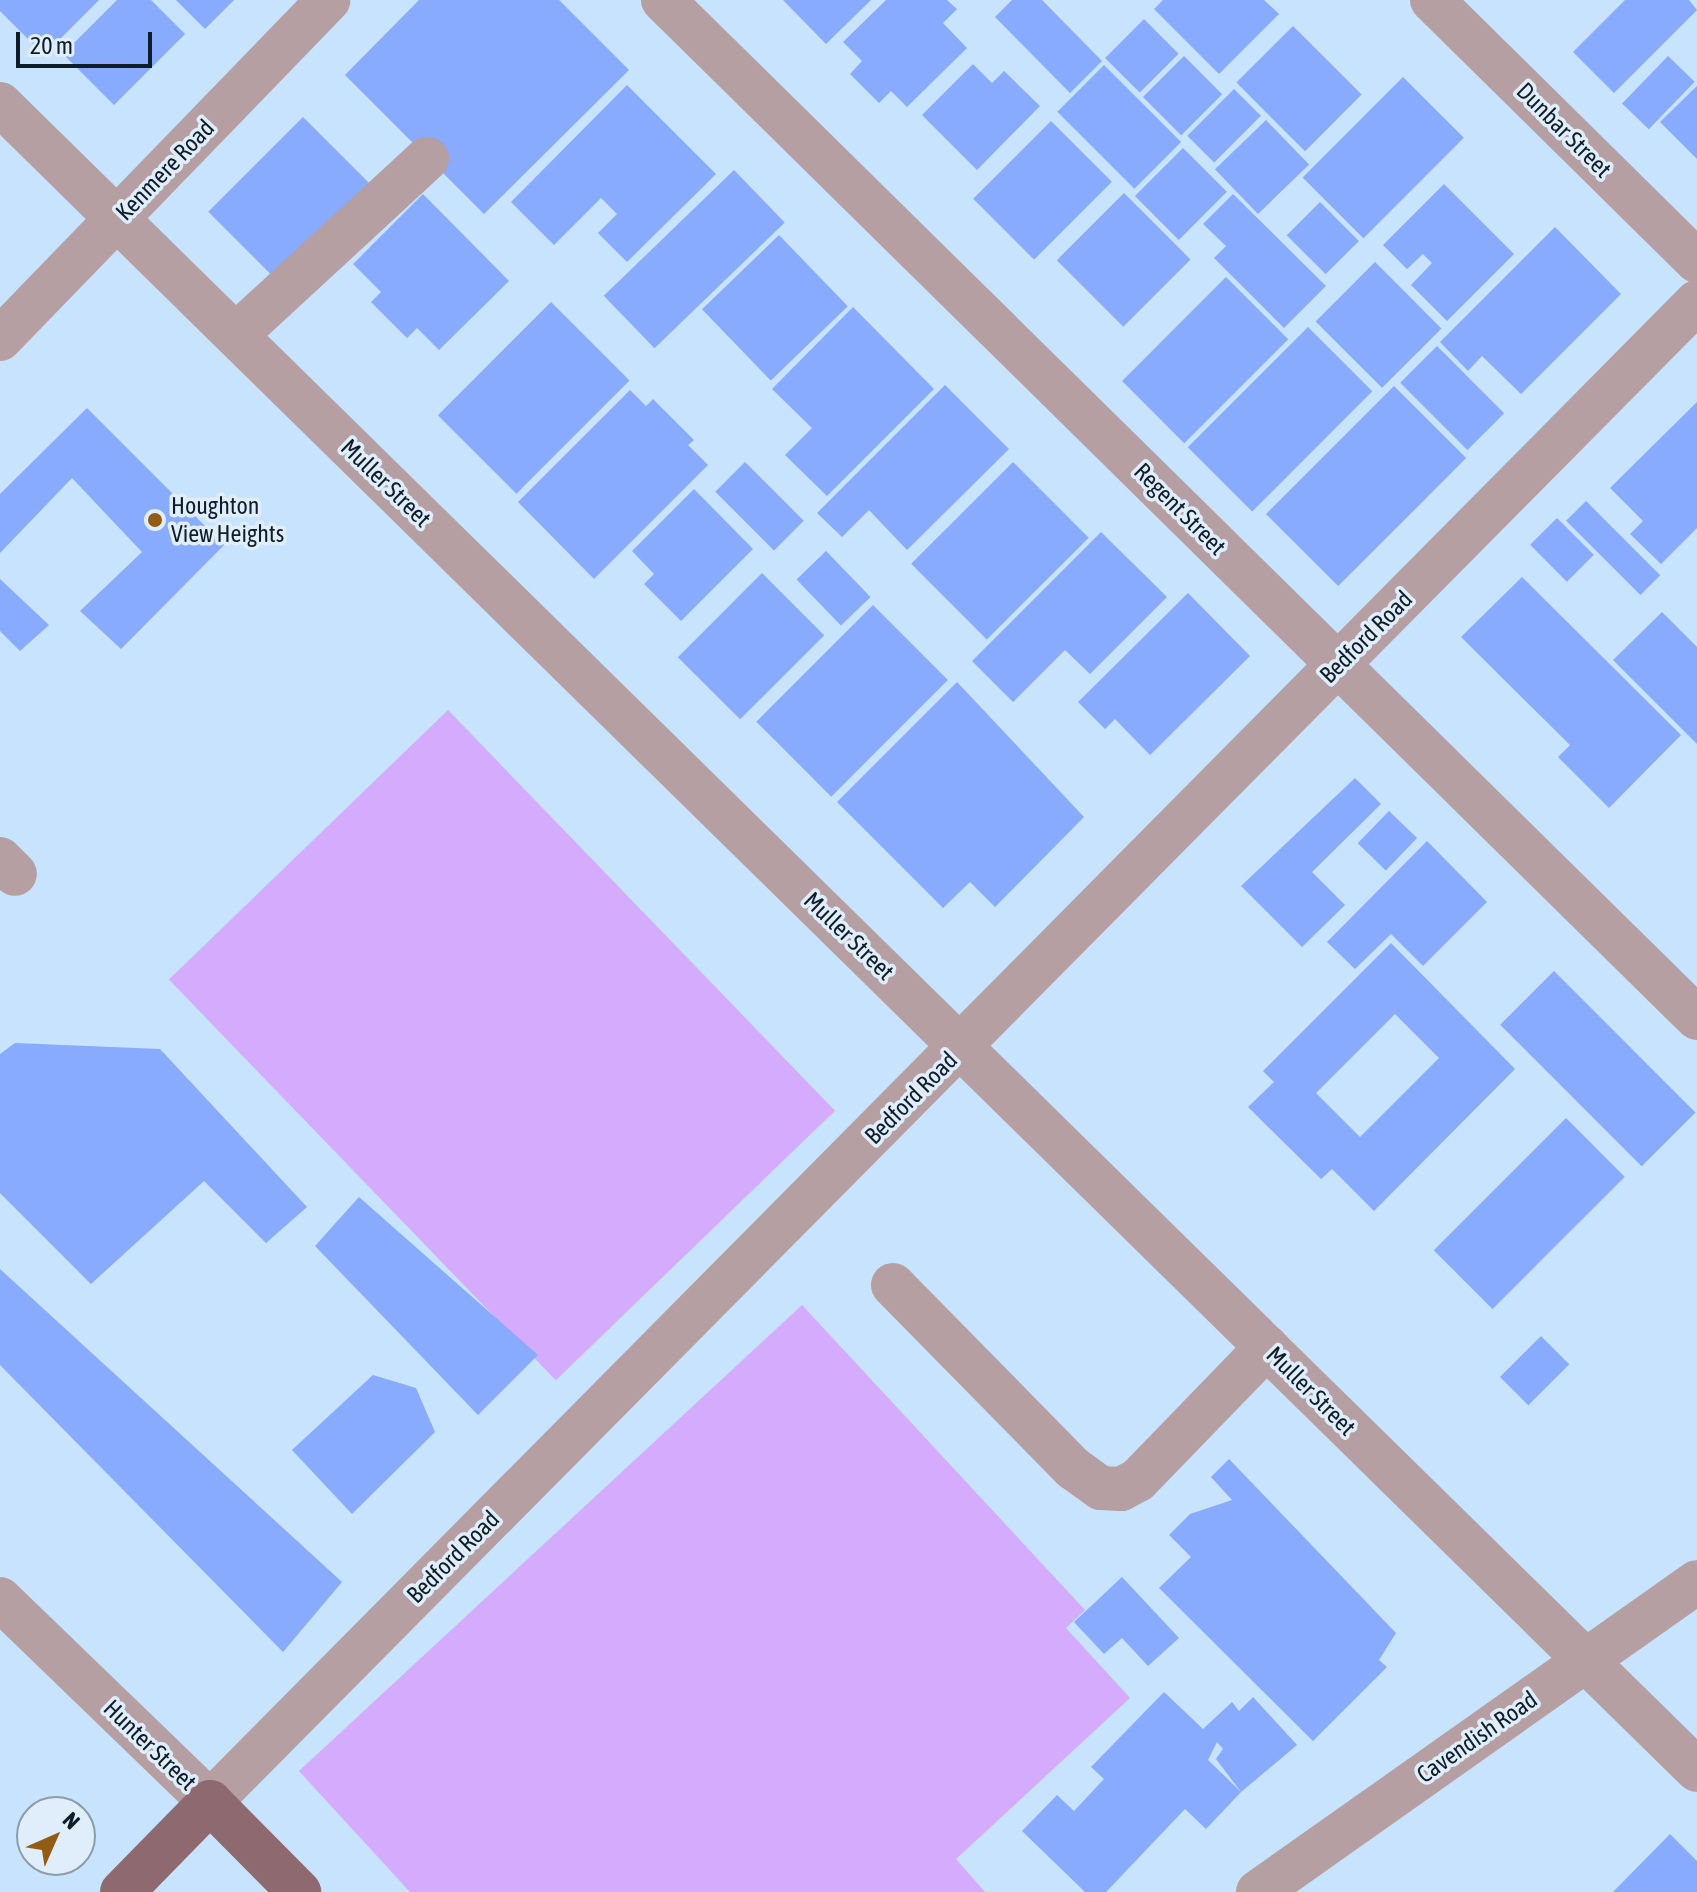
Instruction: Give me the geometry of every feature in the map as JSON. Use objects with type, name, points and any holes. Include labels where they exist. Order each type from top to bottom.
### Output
[{"type":"main road","name":"Bedford Road","points":[[122,1892],[210,1802]]},
{"type":"main road","name":"Hunter Street","points":[[210,1802],[299,1892]]},
{"type":"street","name":"Kenmere Road","points":[[0,339],[328,0]]},
{"type":"street","name":"Regent Street","points":[[663,0],[1697,1018]]},
{"type":"street","name":"Dunbar Street","points":[[1432,0],[1697,261]]},
{"type":"street","name":"Muller Street","points":[[0,104],[1697,1770]]},
{"type":"street","points":[[236,335],[427,159]]},
{"type":"street","name":"Bedford Road","points":[[210,1802],[962,1047],[1697,302]]},
{"type":"street","points":[[893,1285],[1073,1468],[1101,1488],[1121,1489],[1138,1480],[1267,1347]]},
{"type":"street","name":"Cavendish Road","points":[[1258,1892],[1697,1582]]},
{"type":"street","name":"Hunter Street","points":[[0,1599],[210,1802]]},
{"type":"shaded area","points":[[448,710],[835,1111],[556,1380],[169,980]]},
{"type":"shaded area","points":[[802,1305],[1085,1610],[1066,1628],[1130,1698],[956,1859],[985,1892],[410,1892],[299,1771]]},
{"type":"building","points":[[0,0],[99,0],[44,55],[0,11]]},
{"type":"building","points":[[117,0],[151,0],[185,34],[114,105],[63,54]]},
{"type":"building","points":[[176,0],[234,0],[205,29]]},
{"type":"building","points":[[419,0],[559,0],[629,70],[484,214],[345,75]]},
{"type":"building","points":[[783,0],[871,0],[826,44]]},
{"type":"building","points":[[886,0],[947,0],[957,9],[943,23],[967,48],[907,107],[891,91],[879,103],[850,74],[862,61],[843,42]]},
{"type":"building","points":[[1012,0],[1042,0],[1102,61],[1070,93],[995,17]]},
{"type":"building","points":[[1163,0],[1264,0],[1279,14],[1219,74],[1154,9]]},
{"type":"building","points":[[1625,0],[1689,0],[1697,10],[1614,93],[1573,52]]},
{"type":"building","points":[[1144,19],[1179,54],[1140,93],[1105,58]]},
{"type":"building","points":[[1293,26],[1362,95],[1305,151],[1236,83]]},
{"type":"building","points":[[1184,56],[1222,94],[1181,135],[1143,97]]},
{"type":"building","points":[[1668,56],[1695,82],[1649,129],[1622,103]]},
{"type":"building","points":[[973,64],[992,83],[1004,71],[1040,106],[977,170],[922,115]]},
{"type":"building","points":[[1104,65],[1181,142],[1134,189],[1057,112]]},
{"type":"building","points":[[1403,77],[1464,138],[1363,238],[1303,177]]},
{"type":"building","points":[[627,85],[716,174],[627,262],[598,233],[617,214],[601,198],[554,245],[511,202]]},
{"type":"building","points":[[1697,86],[1697,159],[1660,122]]},
{"type":"building","points":[[1234,89],[1261,116],[1214,163],[1187,136]]},
{"type":"building","points":[[303,117],[375,189],[280,284],[208,212]]},
{"type":"building","points":[[1266,120],[1309,165],[1258,214],[1215,169]]},
{"type":"building","points":[[1051,121],[1112,182],[1034,260],[973,199]]},
{"type":"building","points":[[1183,148],[1227,192],[1179,240],[1135,196]]},
{"type":"building","points":[[734,170],[785,223],[655,348],[604,296]]},
{"type":"building","points":[[1444,184],[1514,254],[1447,321],[1411,285],[1432,263],[1423,254],[1407,269],[1383,245]]},
{"type":"building","points":[[1124,193],[1190,259],[1123,327],[1057,260]]},
{"type":"building","points":[[423,194],[509,281],[439,350],[417,328],[407,338],[371,302],[381,292],[353,264]]},
{"type":"building","points":[[1233,194],[1326,286],[1284,328],[1214,258],[1226,246],[1203,224]]},
{"type":"building","points":[[1320,202],[1359,241],[1326,274],[1287,235]]},
{"type":"building","points":[[1555,227],[1621,294],[1521,394],[1482,356],[1468,371],[1440,342]]},
{"type":"building","points":[[779,235],[848,306],[771,381],[702,309]]},
{"type":"building","points":[[1375,262],[1441,328],[1382,388],[1316,321]]},
{"type":"building","points":[[1226,277],[1288,339],[1184,443],[1122,381]]},
{"type":"building","points":[[551,302],[629,380],[516,494],[438,415]]},
{"type":"building","points":[[853,307],[934,389],[827,496],[785,455],[812,428],[772,389]]},
{"type":"building","points":[[1308,327],[1372,391],[1252,512],[1188,447]]},
{"type":"building","points":[[1437,346],[1504,413],[1467,450],[1400,383]]},
{"type":"building","points":[[945,385],[1009,449],[907,550],[869,510],[842,537],[817,513]]},
{"type":"building","points":[[1394,386],[1466,458],[1338,586],[1266,514]]},
{"type":"building","points":[[630,390],[646,406],[653,399],[694,440],[688,445],[708,465],[594,579],[518,502]]},
{"type":"building","points":[[1697,402],[1697,528],[1661,564],[1630,534],[1643,521],[1610,488]]},
{"type":"building","name":"Houghton View Heights","points":[[87,408],[224,545],[121,649],[80,611],[142,552],[72,478],[0,553],[0,494]]},
{"type":"building","points":[[745,462],[804,521],[774,550],[715,492]]},
{"type":"building","points":[[1013,462],[1089,538],[987,639],[911,564]]},
{"type":"building","points":[[694,489],[753,549],[681,621],[644,584],[654,574],[632,551]]},
{"type":"building","points":[[1586,501],[1660,575],[1640,595],[1566,521]]},
{"type":"building","points":[[1557,518],[1594,555],[1567,582],[1530,545]]},
{"type":"building","points":[[1101,532],[1167,597],[1090,674],[1065,650],[1013,702],[972,661]]},
{"type":"building","points":[[826,551],[870,597],[841,626],[797,579]]},
{"type":"building","points":[[762,573],[824,635],[740,719],[678,657]]},
{"type":"building","points":[[1522,577],[1681,735],[1609,808],[1558,757],[1570,745],[1461,637]]},
{"type":"building","points":[[0,579],[49,625],[20,651],[0,631]]},
{"type":"building","points":[[1188,593],[1250,656],[1150,755],[1115,719],[1105,729],[1078,702]]},
{"type":"building","points":[[873,605],[948,680],[831,797],[756,722]]},
{"type":"building","points":[[1662,612],[1697,647],[1697,744],[1613,660]]},
{"type":"building","points":[[957,682],[1084,817],[995,907],[970,882],[943,908],[837,802]]},
{"type":"building","points":[[1355,778],[1381,804],[1312,872],[1345,905],[1302,947],[1241,886]]},
{"type":"building","points":[[1389,811],[1417,838],[1386,870],[1358,843]]},
{"type":"building","points":[[1427,841],[1487,902],[1423,966],[1391,934],[1355,969],[1327,942]]},
{"type":"building","points":[[1391,943],[1515,1069],[1374,1211],[1332,1169],[1321,1179],[1248,1107],[1274,1082],[1263,1071]],"holes":[[[1395,1014],[1439,1058],[1360,1137],[1316,1093]]]},
{"type":"building","points":[[1554,971],[1695,1112],[1642,1166],[1500,1025]]},
{"type":"building","points":[[15,1043],[160,1049],[307,1207],[266,1243],[204,1181],[91,1284],[0,1193],[0,1054]]},
{"type":"building","points":[[1566,1118],[1625,1177],[1492,1309],[1434,1250]]},
{"type":"building","points":[[359,1197],[538,1355],[478,1415],[315,1246]]},
{"type":"building","points":[[0,1269],[342,1582],[283,1652],[0,1365]]},
{"type":"building","points":[[1541,1336],[1569,1364],[1528,1405],[1500,1377]]},
{"type":"building","points":[[373,1375],[416,1388],[435,1432],[352,1514],[292,1450]]},
{"type":"building","points":[[1229,1459],[1396,1633],[1379,1660],[1387,1667],[1313,1741],[1159,1588],[1191,1557],[1169,1535],[1190,1514],[1232,1500],[1211,1477]]},
{"type":"building","points":[[1122,1577],[1179,1638],[1148,1666],[1122,1638],[1104,1654],[1074,1622]]},
{"type":"building","points":[[1164,1692],[1203,1729],[1232,1702],[1239,1711],[1253,1697],[1297,1745],[1241,1792],[1206,1829],[1185,1809],[1106,1892],[1085,1892],[1022,1831],[1057,1795],[1074,1811],[1104,1779],[1091,1767]],"holes":[[[1217,1742],[1223,1749],[1216,1759],[1241,1792],[1208,1760]]]},
{"type":"building","points":[[1670,1834],[1697,1861],[1697,1892],[1613,1892]]},
{"type":"place","name":"Houghton View Heights","points":[[155,520]]}]
